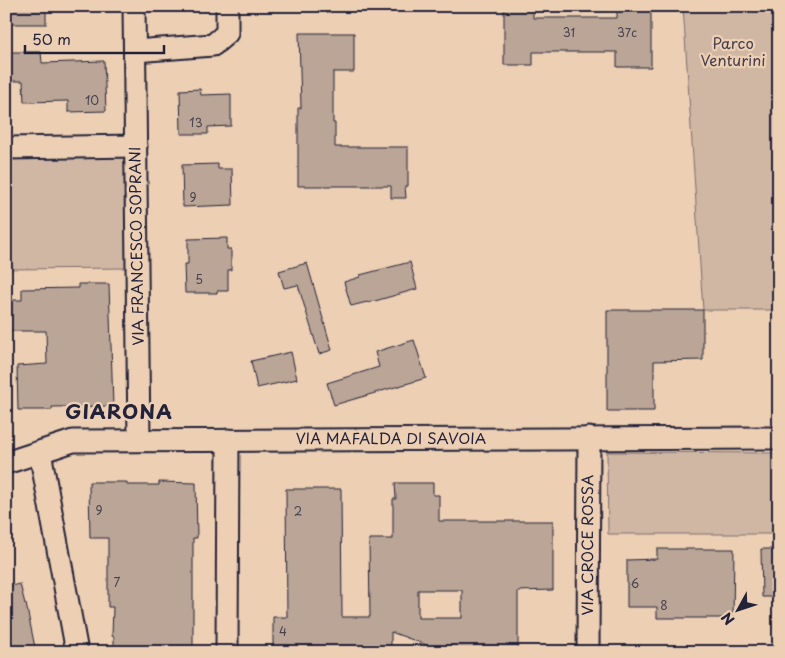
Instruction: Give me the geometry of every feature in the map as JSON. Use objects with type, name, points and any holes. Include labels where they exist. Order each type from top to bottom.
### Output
[{"type":"street","name":"VIA FRANCESCO SOPRANI","points":[[134,6],[139,440]]},
{"type":"street","points":[[135,51],[213,45],[227,33],[227,6]]},
{"type":"street","points":[[6,148],[136,146]]},
{"type":"street","name":"VIA CROCE ROSSA","points":[[588,652],[589,438]]},
{"type":"street","name":"VIA MAFALDA DI SAVOIA","points":[[6,462],[73,441],[779,438]]},
{"type":"street","points":[[227,652],[228,440]]},
{"type":"street","points":[[40,452],[77,652]]},
{"type":"green space","name":"Parco Venturini","points":[[683,6],[779,6],[779,310],[703,310]]},
{"type":"green space","points":[[136,157],[130,268],[6,269],[6,159]]},
{"type":"green space","points":[[607,452],[779,453],[779,534],[608,534]]},
{"type":"building","points":[[9,6],[46,6],[46,24],[9,24]]},
{"type":"building","points":[[504,6],[533,6],[533,18],[617,18],[617,6],[651,6],[651,67],[617,67],[617,52],[533,52],[533,65],[504,65]]},
{"type":"building","points":[[299,33],[354,33],[354,72],[333,72],[335,147],[408,147],[408,186],[405,186],[406,198],[391,198],[391,186],[298,186],[298,108],[301,108]]},
{"type":"building","points":[[11,52],[41,52],[42,63],[104,61],[106,111],[68,112],[68,101],[24,102],[23,81],[11,81]]},
{"type":"building","points":[[200,89],[201,95],[231,94],[231,126],[208,127],[208,134],[181,134],[180,90]]},
{"type":"building","points":[[218,164],[218,169],[232,169],[233,205],[183,207],[182,165]]},
{"type":"building","points":[[227,238],[227,249],[231,249],[228,291],[185,293],[184,264],[188,264],[188,239]]},
{"type":"building","points":[[410,262],[417,289],[351,306],[344,282],[360,277],[360,275]]},
{"type":"building","points":[[307,263],[332,350],[319,354],[298,285],[284,288],[279,271]]},
{"type":"building","points":[[78,284],[109,284],[113,406],[52,407],[52,410],[18,410],[17,366],[47,364],[46,331],[6,331],[6,300],[22,300],[22,289],[78,288]]},
{"type":"building","points":[[607,310],[703,310],[703,360],[654,361],[654,411],[607,411]]},
{"type":"building","points":[[414,340],[426,378],[334,405],[327,383],[379,367],[375,352]]},
{"type":"building","points":[[291,352],[297,379],[257,388],[251,361]]},
{"type":"building","points":[[89,482],[127,482],[127,485],[159,485],[159,482],[196,483],[197,538],[193,538],[193,650],[114,650],[114,637],[112,636],[113,607],[108,607],[108,538],[90,538]]},
{"type":"building","points":[[395,483],[433,483],[433,495],[439,495],[439,521],[553,521],[553,590],[518,591],[518,652],[432,652],[432,647],[391,632],[391,652],[273,652],[273,617],[287,617],[286,489],[341,489],[342,617],[370,617],[369,539],[393,539],[393,499],[396,499]],"holes":[[[418,590],[462,590],[462,618],[418,618]]]},
{"type":"building","points":[[657,549],[734,549],[733,618],[657,618],[657,607],[627,607],[627,560],[657,559]]},
{"type":"building","points":[[761,549],[779,549],[779,597],[762,597]]},
{"type":"building","points":[[20,584],[36,652],[6,652],[6,587]]},
{"type":"district","name":"GIARONA","points":[[119,412]]}]
